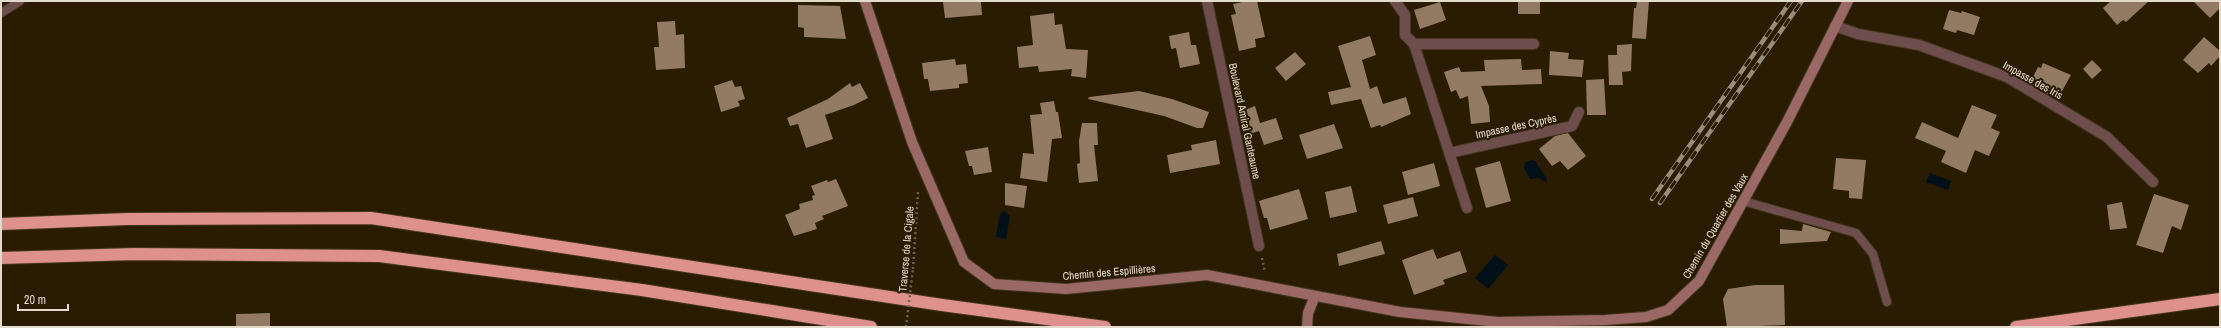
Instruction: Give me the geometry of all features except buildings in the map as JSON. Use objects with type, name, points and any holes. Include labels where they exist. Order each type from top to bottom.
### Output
[{"type":"highway","points":[[1,224],[127,219],[372,218],[942,305],[1105,327]]},
{"type":"highway","points":[[1,258],[134,254],[379,256],[642,290],[871,327]]},
{"type":"highway","points":[[2016,327],[2220,299]]},
{"type":"street","name":"Chemin des Espillières","points":[[865,1],[912,142],[964,262],[994,284],[1066,289],[1207,275],[1268,285],[1315,296]]},
{"type":"street","name":"Boulevard Amiral Ganteaume","points":[[1207,1],[1259,246]]},
{"type":"street","points":[[1395,1],[1405,15],[1406,35],[1414,44],[1467,208]]},
{"type":"street","name":"Chemin du Quartier des Vaux","points":[[1315,296],[1400,312],[1498,322],[1605,320],[1646,317],[1668,310],[1699,282],[1787,122],[1848,1]]},
{"type":"street","name":"Impasse des Iris","points":[[1835,26],[1858,34],[1919,45],[2007,77],[2107,137],[2153,182]]},
{"type":"street","points":[[1414,44],[1534,44]]},
{"type":"street","name":"Impasse des Cyprès","points":[[1449,153],[1572,126],[1579,112]]},
{"type":"street","points":[[1307,327],[1308,313],[1315,296]]},
{"type":"lane","points":[[1,13],[20,1]]},
{"type":"lane","points":[[1743,201],[1856,233],[1873,254],[1887,302]]},
{"type":"path","name":"Traverse de la Cigale","points":[[906,327],[914,269],[919,182],[928,180]]},
{"type":"path","points":[[1259,246],[1268,285]]},
{"type":"shaded area","points":[[1531,160],[1535,161],[1547,179],[1546,182],[1539,178],[1530,179],[1524,168],[1525,163]]},
{"type":"shaded area","points":[[1930,173],[1951,181],[1948,190],[1926,182]]},
{"type":"shaded area","points":[[1004,211],[1010,216],[1006,239],[996,237],[1000,214]]},
{"type":"shaded area","points":[[1495,255],[1508,265],[1488,289],[1475,278]]},
{"type":"railway","points":[[1652,199],[1791,1]]},
{"type":"railway","points":[[1660,203],[1802,1]]}]
